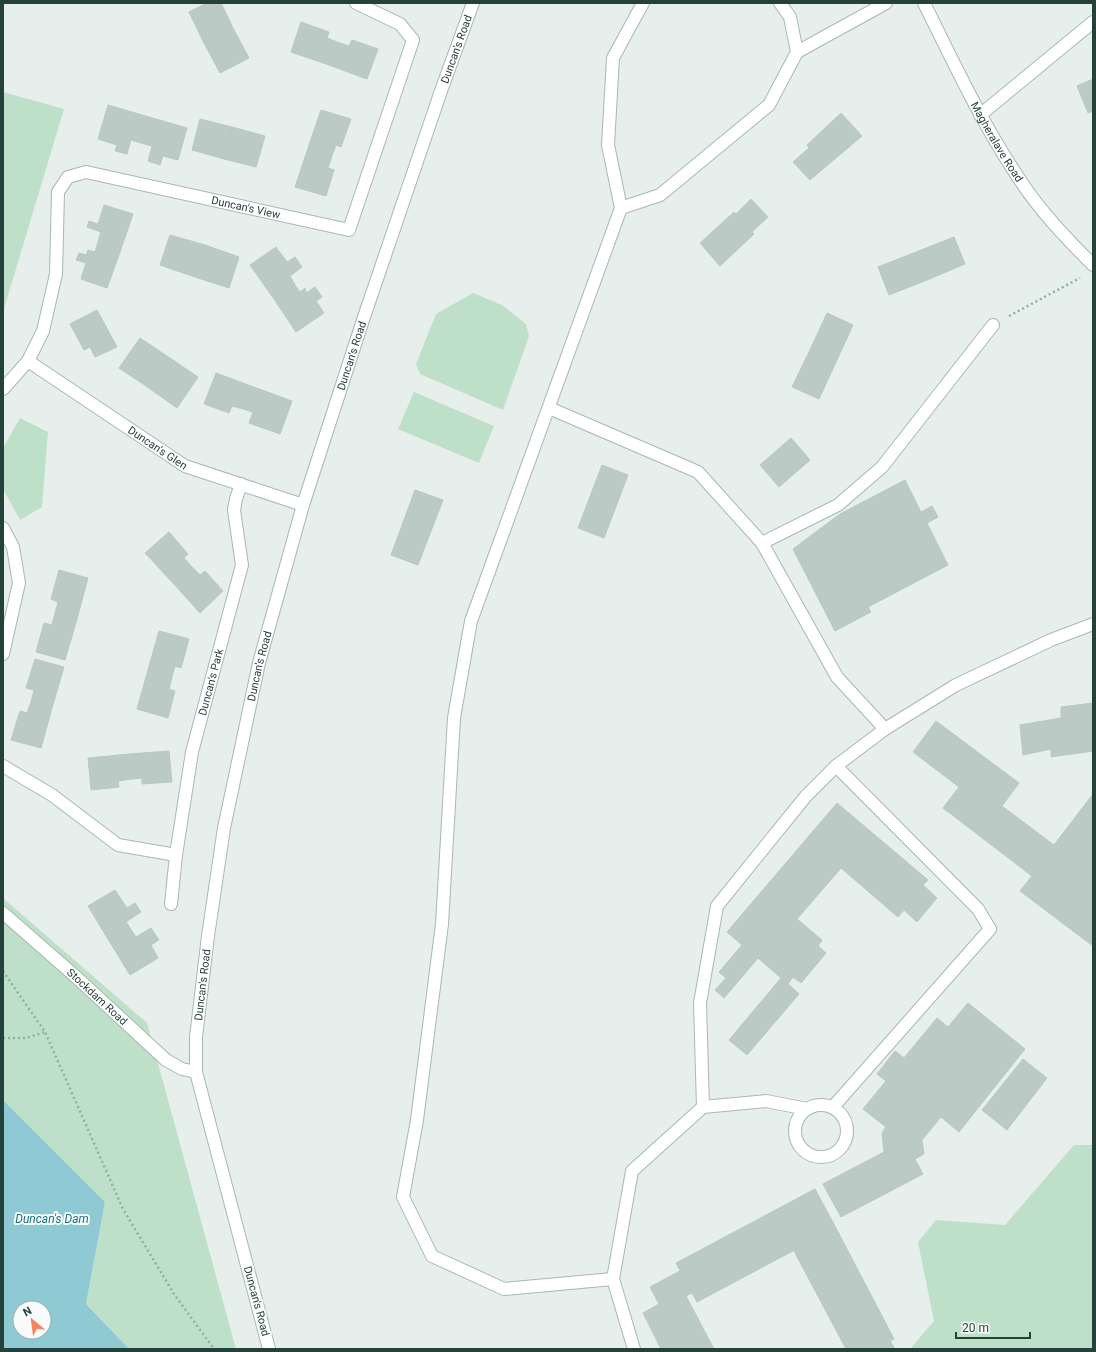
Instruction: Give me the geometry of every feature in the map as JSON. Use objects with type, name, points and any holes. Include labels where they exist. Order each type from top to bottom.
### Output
[{"type":"street","name":"Duncan's View","points":[[28,361],[43,331],[56,274],[58,192],[68,177],[86,172],[349,230],[413,40],[400,24],[356,3]]},
{"type":"street","name":"Duncan's Road","points":[[269,1349],[196,1072],[196,1037],[202,983],[224,828],[259,662],[303,505],[381,267],[442,88],[473,3]]},
{"type":"street","points":[[613,1279],[504,1289],[432,1256],[403,1197],[418,1120],[442,924],[454,718],[471,621],[621,208],[608,144],[613,58],[643,3]]},
{"type":"street","points":[[780,3],[790,17],[796,52]]},
{"type":"street","points":[[621,208],[660,195],[769,105],[796,52],[886,3]]},
{"type":"street","name":"Magheralave Road","points":[[924,3],[980,115],[1020,181],[1090,270]]},
{"type":"street","points":[[980,115],[1093,22]]},
{"type":"street","points":[[762,543],[838,505],[882,467],[993,325]]},
{"type":"street","points":[[3,389],[28,361]]},
{"type":"street","name":"Duncan's Glen","points":[[28,361],[185,466],[303,505]]},
{"type":"street","points":[[549,408],[698,472],[762,543],[838,677],[885,729]]},
{"type":"street","name":"Duncan's Park","points":[[171,904],[176,855],[192,752],[242,565],[234,510],[241,484]]},
{"type":"street","points":[[3,528],[13,547],[19,583],[3,654]]},
{"type":"street","points":[[703,1107],[700,1003],[717,906],[806,796],[836,766],[885,729],[956,685],[1052,640],[1093,624]]},
{"type":"street","points":[[3,766],[52,795],[118,845],[176,855]]},
{"type":"street","points":[[833,1107],[990,929],[978,909],[836,766]]},
{"type":"street","name":"Stockdam Road","points":[[3,913],[75,976],[166,1060],[182,1069],[196,1072]]},
{"type":"street","points":[[634,1349],[613,1279],[632,1171],[703,1107],[766,1101],[807,1109]]},
{"type":"street","points":[[815,1105],[833,1107],[840,1112],[845,1120],[848,1128],[847,1136],[839,1151],[831,1156],[823,1158],[814,1157],[806,1153],[796,1140],[796,1122],[807,1109],[815,1105]]},
{"type":"path","points":[[993,325],[1090,270]]},
{"type":"path","points":[[3,971],[45,1032],[123,1209],[174,1294],[214,1349]]},
{"type":"path","points":[[3,1038],[26,1038],[45,1032]]},
{"type":"green space","points":[[3,92],[64,109],[3,312]]},
{"type":"green space","points":[[473,293],[502,305],[526,324],[529,336],[503,410],[420,374],[416,364],[436,314]]},
{"type":"green space","points":[[414,392],[494,426],[479,463],[398,429]]},
{"type":"green space","points":[[20,418],[48,432],[42,507],[20,520],[3,489],[4,446]]},
{"type":"green space","points":[[3,898],[147,1023],[236,1349],[129,1349],[86,1304],[105,1202],[3,1100]]},
{"type":"green space","points":[[1074,1145],[1093,1145],[1093,1349],[910,1349],[934,1321],[918,1242],[936,1220],[1005,1225]]},
{"type":"water","name":"Duncan's Dam","points":[[3,1100],[105,1202],[86,1304],[129,1349],[3,1349]]},
{"type":"building","points":[[207,3],[221,3],[233,28],[204,43],[189,12]]},
{"type":"building","points":[[301,22],[329,32],[327,38],[337,42],[329,65],[291,52]]},
{"type":"building","points":[[233,28],[249,58],[220,73],[204,43]]},
{"type":"building","points":[[352,40],[378,49],[367,79],[329,65],[337,42],[349,46]]},
{"type":"building","points":[[1093,79],[1093,111],[1088,113],[1077,86]]},
{"type":"building","points":[[108,105],[149,117],[141,143],[131,140],[127,154],[115,151],[117,145],[98,139]]},
{"type":"building","points":[[321,110],[351,119],[341,147],[336,145],[332,156],[308,148]]},
{"type":"building","points":[[841,113],[862,136],[810,180],[793,162],[809,148],[807,145]]},
{"type":"building","points":[[149,117],[187,128],[178,160],[163,156],[160,165],[148,161],[152,146],[141,143]]},
{"type":"building","points":[[200,119],[232,127],[224,159],[192,150]]},
{"type":"building","points":[[232,127],[265,136],[256,167],[224,159]]},
{"type":"building","points":[[308,148],[332,156],[328,168],[334,170],[326,196],[295,187]]},
{"type":"building","points":[[751,199],[768,217],[752,232],[754,234],[720,266],[700,243],[734,212],[736,214]]},
{"type":"building","points":[[104,205],[133,214],[120,252],[97,245],[101,232],[87,227],[89,221],[98,224]]},
{"type":"building","points":[[170,235],[205,245],[195,277],[160,265]]},
{"type":"building","points":[[954,237],[965,264],[927,280],[916,252]]},
{"type":"building","points":[[97,245],[120,252],[107,288],[81,279],[86,263],[76,260],[79,253],[86,255],[88,250],[95,252]]},
{"type":"building","points":[[205,245],[239,257],[229,288],[195,277]]},
{"type":"building","points":[[276,247],[287,262],[295,257],[302,267],[290,276],[295,285],[274,299],[250,265]]},
{"type":"building","points":[[916,252],[927,280],[889,295],[878,267]]},
{"type":"building","points":[[295,285],[300,292],[305,288],[306,293],[315,287],[322,297],[316,301],[324,313],[296,332],[274,299]]},
{"type":"building","points":[[97,310],[117,347],[95,357],[90,347],[84,350],[70,324]]},
{"type":"building","points":[[827,313],[853,325],[836,362],[810,350]]},
{"type":"building","points":[[140,338],[167,356],[146,386],[119,368]]},
{"type":"building","points":[[810,350],[836,362],[819,399],[792,387]]},
{"type":"building","points":[[167,356],[198,377],[177,408],[146,386]]},
{"type":"building","points":[[216,373],[251,386],[243,409],[232,406],[229,413],[204,404]]},
{"type":"building","points":[[251,386],[292,401],[280,434],[249,423],[253,412],[243,409]]},
{"type":"building","points":[[791,438],[810,460],[779,487],[760,465]]},
{"type":"building","points":[[602,465],[628,475],[604,538],[578,528]]},
{"type":"building","points":[[905,480],[921,512],[932,506],[938,517],[927,523],[948,565],[868,607],[871,612],[835,631],[793,549],[840,514]]},
{"type":"building","points":[[415,490],[443,500],[418,565],[391,555]]},
{"type":"building","points":[[169,532],[188,554],[184,558],[191,566],[173,583],[145,553]]},
{"type":"building","points":[[191,566],[200,575],[205,571],[223,591],[200,613],[173,583]]},
{"type":"building","points":[[59,570],[88,578],[77,619],[55,613],[58,602],[51,599]]},
{"type":"building","points":[[55,613],[77,619],[65,660],[36,652],[44,623],[52,625]]},
{"type":"building","points":[[159,631],[189,639],[181,668],[175,666],[172,677],[148,670]]},
{"type":"building","points":[[35,659],[64,667],[52,708],[31,702],[34,690],[26,688]]},
{"type":"building","points":[[148,670],[172,677],[169,689],[175,691],[168,718],[137,709]]},
{"type":"building","points":[[31,702],[52,708],[41,748],[11,740],[20,711],[27,713]]},
{"type":"building","points":[[1093,703],[1093,751],[1051,757],[1051,749],[1023,755],[1020,725],[1061,718],[1061,707]]},
{"type":"building","points":[[936,721],[1019,783],[1002,806],[1054,845],[1093,794],[1093,946],[1020,891],[1032,876],[943,808],[959,787],[913,752]]},
{"type":"building","points":[[169,751],[172,782],[142,784],[142,778],[131,779],[129,754]]},
{"type":"building","points":[[129,754],[131,779],[118,781],[119,787],[91,790],[88,758]]},
{"type":"building","points":[[837,803],[928,880],[923,885],[937,898],[917,922],[904,910],[898,917],[841,868],[797,919],[822,940],[818,946],[826,953],[801,983],[793,977],[788,984],[799,994],[747,1055],[729,1040],[781,978],[758,958],[724,998],[715,990],[726,978],[719,972],[742,945],[727,932]]},
{"type":"building","points":[[115,890],[127,908],[135,903],[141,912],[126,922],[132,931],[111,944],[88,906]]},
{"type":"building","points":[[151,928],[159,940],[151,945],[158,958],[130,975],[111,944],[132,931],[136,937]]},
{"type":"building","points":[[968,1003],[1025,1049],[959,1132],[941,1117],[922,1140],[924,1154],[915,1159],[905,1141],[884,1152],[882,1133],[886,1127],[863,1109],[886,1081],[877,1074],[895,1051],[904,1058],[937,1018],[948,1027]]},
{"type":"building","points":[[1023,1059],[1047,1078],[1007,1130],[982,1110]]},
{"type":"building","points":[[905,1141],[923,1174],[841,1217],[823,1184]]},
{"type":"building","points":[[815,1189],[836,1228],[697,1302],[676,1263]]},
{"type":"building","points":[[836,1228],[894,1339],[890,1341],[895,1349],[846,1349],[794,1251]]},
{"type":"building","points":[[680,1271],[692,1293],[686,1296],[714,1349],[661,1349],[643,1313],[659,1304],[650,1287]]}]
